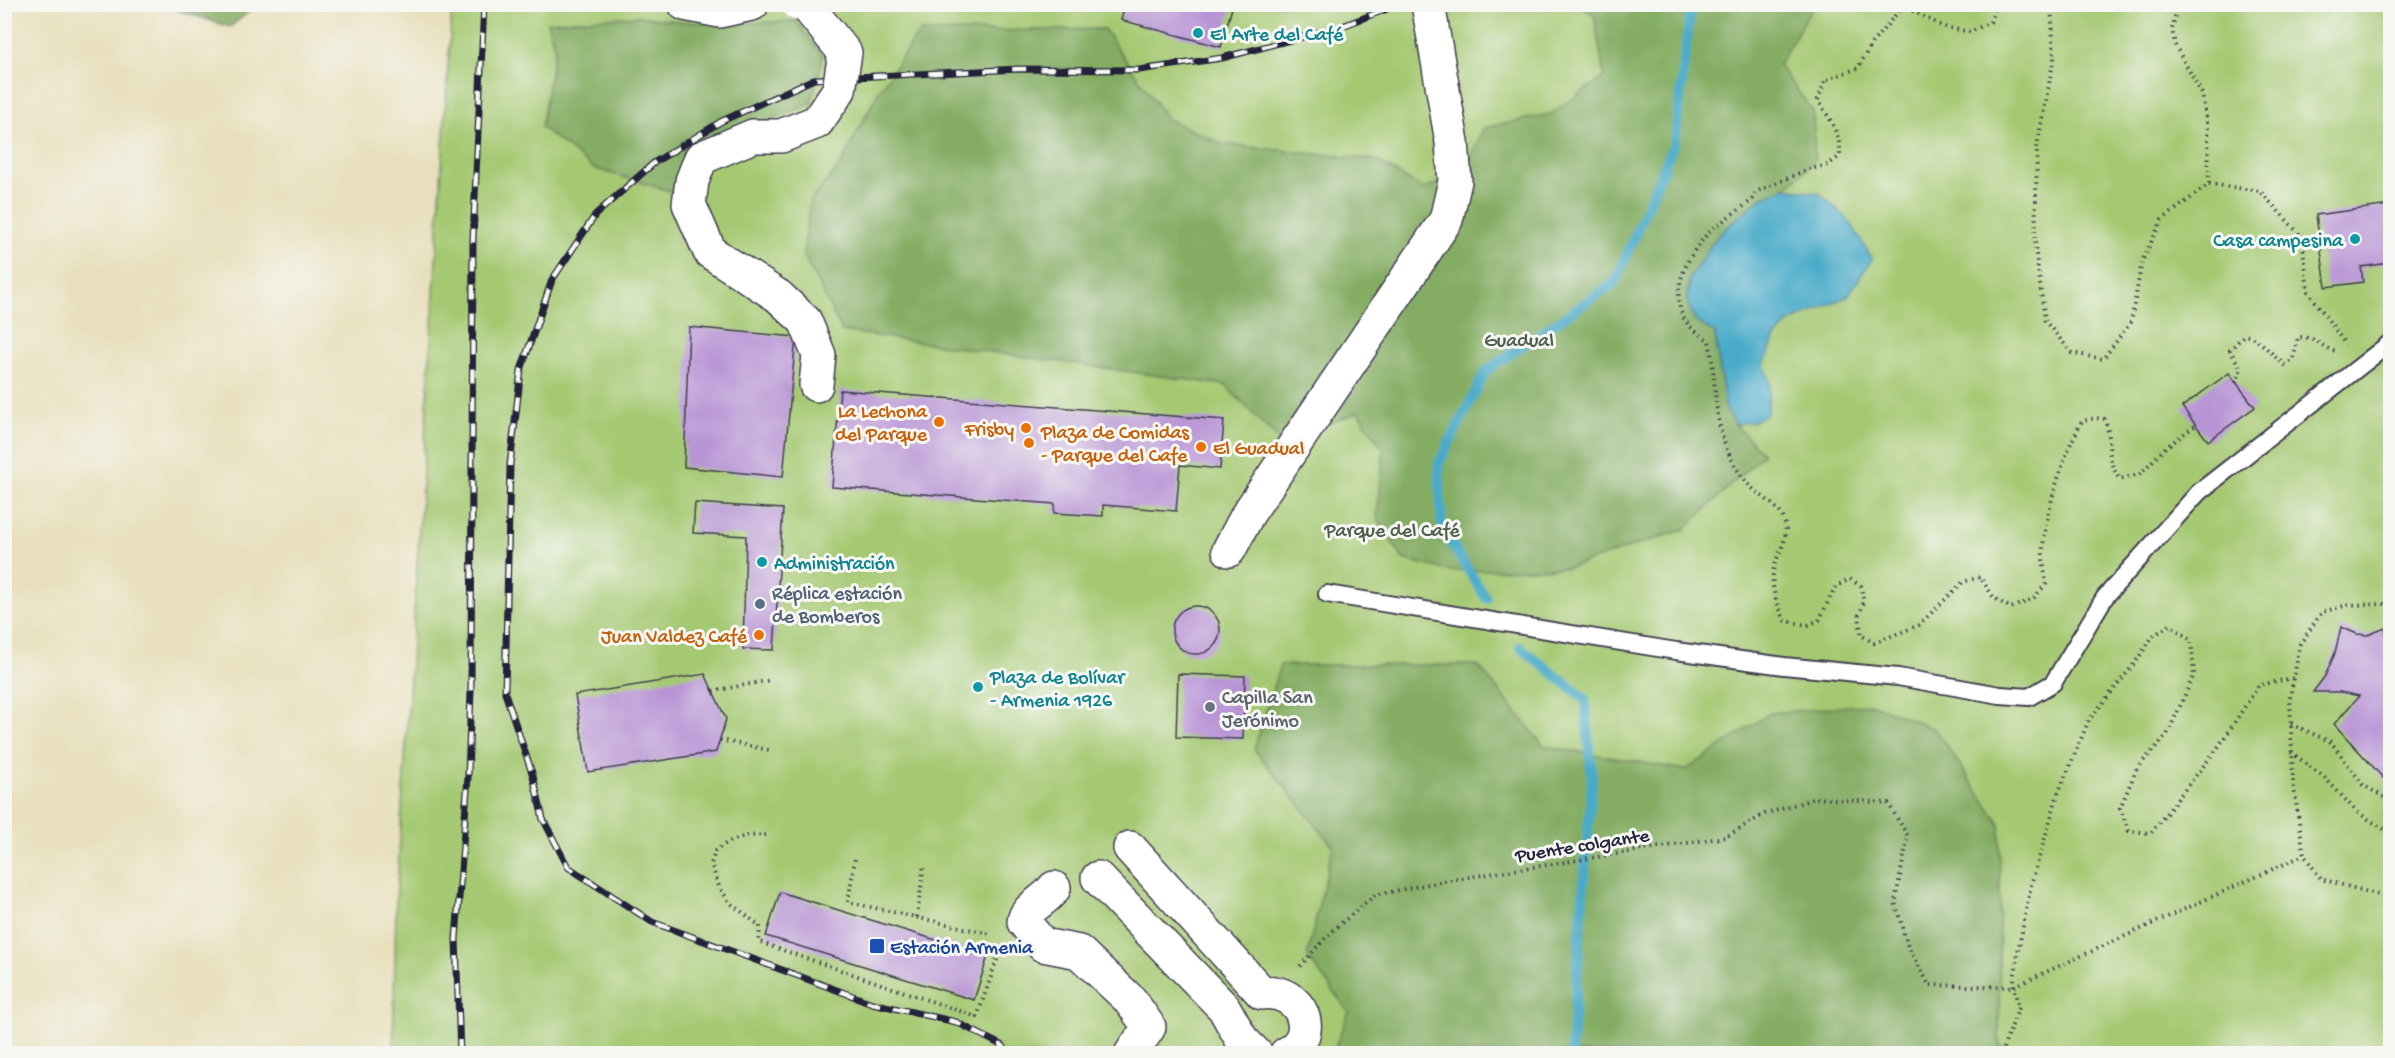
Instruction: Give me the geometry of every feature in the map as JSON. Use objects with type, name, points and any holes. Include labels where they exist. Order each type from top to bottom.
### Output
[{"type":"street","points":[[685,4],[720,11],[753,4]]},
{"type":"street","points":[[798,4],[806,5],[845,53],[839,90],[817,122],[781,136],[753,136],[701,158],[692,181],[689,204],[710,252],[778,296],[805,321],[819,355],[816,385]]},
{"type":"street","points":[[1229,550],[1248,514],[1446,220],[1455,181],[1452,142],[1428,4]]},
{"type":"street","points":[[1130,848],[1272,994],[1298,1006],[1304,1022],[1303,1030],[1297,1044],[1286,1053]]},
{"type":"street","points":[[1098,878],[1224,1008],[1247,1042]]},
{"type":"street","points":[[1054,888],[1041,903],[1024,916],[1024,922],[1043,945],[1079,952],[1131,1001],[1149,1027],[1131,1053]]},
{"type":"street","points":[[1247,1042],[1238,1022],[1245,1004],[1252,998],[1272,994]]},
{"type":"lane","points":[[1327,594],[1676,651],[1784,666],[1898,676],[2000,695],[2030,697],[2053,683],[2105,597],[2199,492],[2391,343]]},
{"type":"path","points":[[1997,4],[1990,22],[1970,32],[1944,27],[1903,6],[1872,43],[1858,68],[1825,80],[1818,100],[1834,126],[1840,144],[1840,156],[1828,165],[1797,173],[1756,192],[1752,200],[1704,237],[1682,271],[1678,294],[1682,317],[1709,341],[1720,433],[1731,459],[1749,484],[1779,510],[1785,522],[1787,537],[1773,571],[1773,594],[1785,621],[1808,625],[1819,620],[1836,586],[1850,579],[1861,586],[1864,602],[1859,615],[1862,635],[1874,643],[1919,625],[1963,582],[1980,577],[1994,598],[2011,608],[2033,599],[2046,584],[2043,549],[2048,514],[2074,435],[2082,421],[2104,419],[2109,429],[2109,461],[2120,479],[2140,474],[2165,448],[2196,425]]},
{"type":"path","points":[[2051,4],[2054,58],[2037,146],[2035,247],[2045,321],[2072,353],[2103,359],[2131,322],[2142,261],[2162,220],[2209,184],[2260,191],[2302,237],[2308,291],[2351,353]]},
{"type":"path","points":[[2178,4],[2172,29],[2175,45],[2202,94],[2208,129],[2209,184]]},
{"type":"path","points":[[2236,383],[2241,369],[2230,350],[2244,335],[2256,337],[2270,354],[2285,365],[2293,360],[2298,338],[2312,337],[2332,351],[2341,352]]},
{"type":"path","points":[[2390,605],[2348,605],[2322,612],[2300,644],[2290,698],[2293,782],[2304,855],[2321,879],[2391,898]]},
{"type":"path","points":[[2001,1053],[2019,1007],[2013,987],[2031,885],[2058,794],[2089,720],[2135,663],[2153,636],[2170,625],[2191,640],[2194,675],[2167,735],[2137,768],[2120,808],[2129,831],[2151,833],[2219,746],[2259,685],[2294,678]]},
{"type":"path","points":[[713,691],[771,680]]},
{"type":"path","points":[[2291,724],[2331,742],[2363,785],[2387,799]]},
{"type":"path","points":[[720,740],[770,750]]},
{"type":"path","points":[[2291,752],[2326,779],[2357,812],[2387,831]]},
{"type":"path","name":"Puente colgante","points":[[1272,994],[1331,932],[1375,895],[1444,881],[1725,837],[1765,814],[1815,798],[1888,803],[1908,836],[1896,902],[1908,947],[1929,985],[2013,987]]},
{"type":"path","points":[[766,835],[746,836],[728,842],[715,851],[711,864],[719,886],[729,902],[760,926],[759,942],[977,1017],[1001,946]]},
{"type":"path","points":[[2013,987],[2304,855]]},
{"type":"path","points":[[855,859],[848,902],[992,934]]},
{"type":"path","points":[[917,917],[924,865]]},
{"type":"green space","points":[[162,5],[257,5],[230,27]]},
{"type":"green space","name":"Parque del Café","points":[[452,5],[2390,5],[2390,1053],[393,1054],[396,903]]},
{"type":"green space","name":"Guadual","points":[[1578,5],[1814,5],[1778,65],[1813,111],[1815,161],[1785,188],[1760,199],[1718,235],[1689,279],[1687,301],[1715,333],[1725,406],[1735,424],[1763,454],[1685,529],[1568,568],[1451,571],[1403,559],[1377,517],[1384,450],[1358,412],[1281,442],[1225,385],[842,331],[803,254],[810,201],[841,164],[877,94],[919,32],[1104,29],[1167,119],[1222,144],[1376,160],[1423,189],[1462,175],[1484,128],[1550,114],[1604,77],[1594,14]]},
{"type":"green space","points":[[639,16],[717,23],[796,21],[823,56],[811,104],[691,151],[673,192],[593,168],[541,127],[555,48],[547,22]]},
{"type":"green space","points":[[1280,665],[1478,665],[1544,746],[1686,770],[1770,713],[1873,704],[1935,729],[2000,824],[1999,1042],[2004,1053],[1333,1053],[1349,1012],[1307,956],[1333,846],[1254,749]]},
{"type":"water","points":[[1785,188],[1819,193],[1849,220],[1872,259],[1848,296],[1788,323],[1774,339],[1764,365],[1770,381],[1767,414],[1752,422],[1735,424],[1725,406],[1715,333],[1695,321],[1687,301],[1689,279],[1718,235],[1760,199]]},
{"type":"building","name":"El Arte del Café","points":[[1125,4],[1233,4],[1221,47],[1121,20]]},
{"type":"building","name":"Casa campesina","points":[[2390,205],[2390,263],[2361,267],[2363,282],[2326,287],[2316,215]]},
{"type":"building","points":[[689,327],[796,337],[783,477],[684,467]]},
{"type":"building","points":[[2229,373],[2255,407],[2208,441],[2182,407]]},
{"type":"building","name":"Plaza de Comidas - Parque del Cafe","points":[[840,390],[1224,420],[1220,469],[1180,465],[1176,511],[1103,505],[1103,516],[1054,513],[1055,504],[832,487]]},
{"type":"building","name":"Administración","points":[[695,503],[783,509],[774,650],[743,649],[746,536],[693,533]]},
{"type":"building","points":[[1196,606],[1213,613],[1220,630],[1213,647],[1196,654],[1179,647],[1172,630],[1179,613]]},
{"type":"building","points":[[2341,627],[2357,634],[2368,635],[2385,628],[2390,654],[2390,871],[2387,871],[2386,781],[2334,724],[2359,696],[2340,692],[2313,692],[2325,676],[2335,653]]},
{"type":"building","points":[[705,674],[726,719],[716,752],[588,772],[575,695]]},
{"type":"building","name":"Capilla San Jerónimo","points":[[1178,674],[1245,676],[1243,739],[1176,737]]},
{"type":"building","name":"Estación Armenia","points":[[780,892],[988,956],[974,1000],[766,936]]},
{"type":"waterway","points":[[1486,598],[1442,529],[1439,463],[1486,371],[1615,282],[1675,141],[1691,4]]},
{"type":"waterway","points":[[1520,647],[1585,699],[1592,779],[1571,1054]]},
{"type":"railway","points":[[460,1054],[456,939],[468,777],[471,691],[473,238],[484,4]]},
{"type":"railway","points":[[1008,1054],[1003,1046],[956,1022],[872,1003],[652,922],[568,867],[543,819],[533,776],[505,693],[510,465],[521,370],[552,280],[596,214],[655,162],[722,121],[814,79],[1019,69],[1139,70],[1222,58],[1340,27],[1387,9],[1392,4]]},
{"type":"place","name":"El Arte del Café","points":[[1198,33]]},
{"type":"place","name":"Casa campesina","points":[[2355,239]]},
{"type":"place","name":"La Lechona del Parque","points":[[939,422]]},
{"type":"place","name":"Frisby","points":[[1026,428]]},
{"type":"place","name":"Plaza de Comidas - Parque del Cafe","points":[[1029,443]]},
{"type":"place","name":"El Guadual","points":[[1201,447]]},
{"type":"place","name":"Administración","points":[[762,562]]},
{"type":"place","name":"Réplica estación de Bomberos","points":[[760,604]]},
{"type":"place","name":"Juan Valdez Café","points":[[759,635]]},
{"type":"place","name":"Plaza de Bolívar - Armenia 1926","points":[[978,687]]},
{"type":"place","name":"Capilla San Jerónimo","points":[[1210,707]]},
{"type":"place","name":"Estación Armenia","points":[[877,946]]}]
